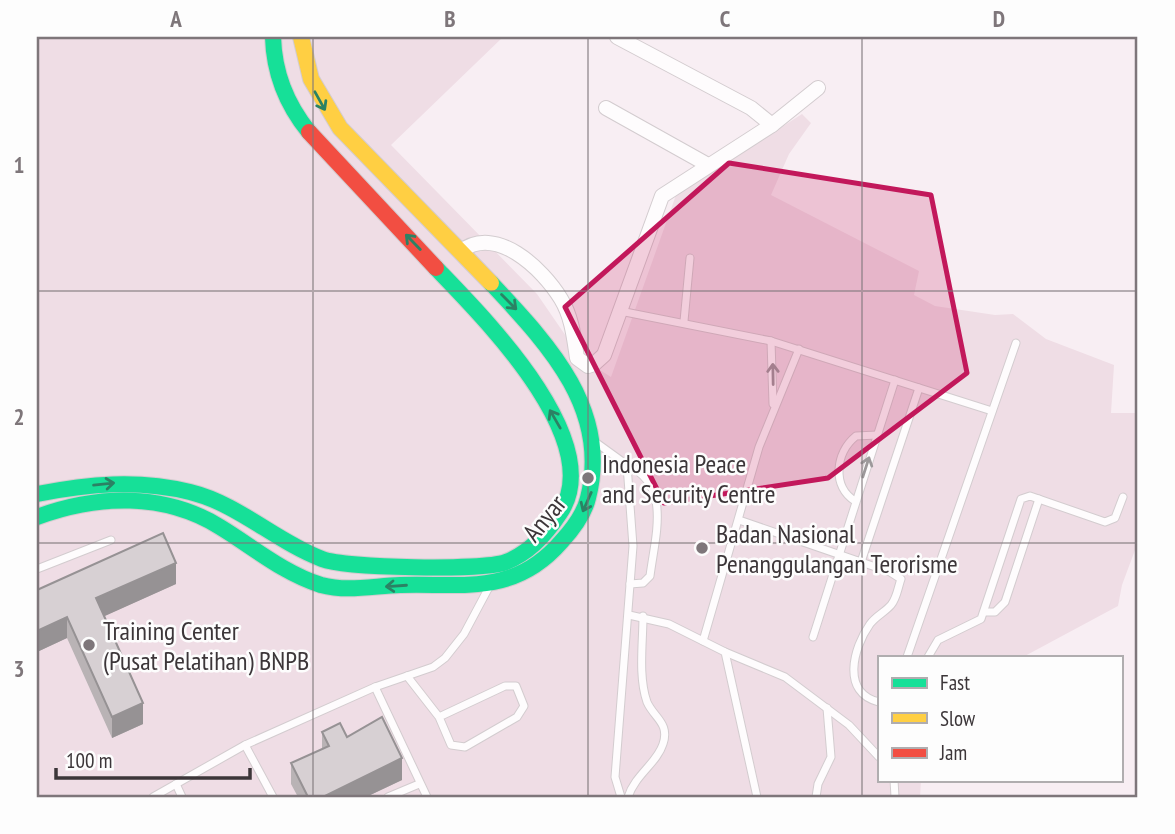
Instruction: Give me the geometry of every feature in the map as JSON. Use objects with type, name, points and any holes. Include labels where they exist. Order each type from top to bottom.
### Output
[{"type":"street","name":"Anyar","points":[[37,494],[110,483],[175,488],[200,494],[240,512],[297,547],[340,565],[480,567],[507,562],[540,538],[566,503],[572,481],[568,450],[561,430],[522,364],[457,288],[312,137],[299,120],[279,76],[273,37]]},
{"type":"street","name":"Anyar","points":[[37,517],[76,505],[106,500],[150,502],[215,523],[288,568],[328,587],[490,585],[514,581],[553,552],[584,510],[595,478],[595,442],[578,397],[543,340],[349,140],[325,110],[305,65],[300,37]]},
{"type":"street","points":[[617,37],[751,108],[772,125]]},
{"type":"street","points":[[460,252],[478,242],[499,245],[516,253],[546,278],[563,301],[574,333],[577,358],[588,366],[594,364],[604,355],[657,203],[670,188],[772,125],[818,88]]},
{"type":"street","points":[[606,108],[708,164]]},
{"type":"street","points":[[457,288],[477,270]]},
{"type":"street","points":[[288,568],[297,547]]},
{"type":"street","points":[[507,562],[514,581]]},
{"type":"lane","points":[[684,321],[690,258]]},
{"type":"lane","points":[[619,311],[684,321],[771,341],[992,411]]},
{"type":"lane","points":[[771,341],[773,408]]},
{"type":"lane","points":[[907,656],[1016,343]]},
{"type":"lane","points":[[703,641],[773,408],[799,349]]},
{"type":"lane","points":[[813,637],[895,380]]},
{"type":"lane","points":[[861,562],[919,388]]},
{"type":"lane","points":[[855,501],[841,489],[838,479],[845,451],[856,436],[877,435]]},
{"type":"lane","points":[[595,442],[640,470],[651,485],[659,512],[650,576],[642,583],[630,584]]},
{"type":"lane","points":[[621,797],[615,777],[632,547],[627,464]]},
{"type":"lane","points":[[929,656],[939,640],[981,619],[1021,499],[1030,496],[1105,522],[1115,518],[1124,497]]},
{"type":"lane","points":[[985,612],[995,612],[1003,606],[1039,499]]},
{"type":"lane","points":[[739,520],[861,562],[901,579],[892,604],[875,619],[864,634],[852,671],[854,683],[867,696],[878,702]]},
{"type":"lane","points":[[37,569],[111,540]]},
{"type":"lane","points":[[1001,562],[1017,567]]},
{"type":"lane","points":[[153,797],[245,745],[374,687],[433,667],[445,658],[464,634],[490,585]]},
{"type":"lane","points":[[629,615],[669,624],[725,652],[785,677],[827,707],[878,756]]},
{"type":"lane","points":[[628,797],[632,786],[657,756],[664,741],[663,723],[648,704],[645,691],[643,616]]},
{"type":"lane","points":[[725,652],[757,797]]},
{"type":"lane","points":[[407,676],[439,717],[451,744],[465,747],[517,717],[524,706],[516,686],[505,686],[439,717]]},
{"type":"lane","points":[[374,687],[427,797]]},
{"type":"lane","points":[[816,797],[818,784],[831,757],[827,707]]},
{"type":"lane","points":[[245,745],[273,797]]},
{"type":"lane","points":[[388,797],[419,784]]},
{"type":"lane","points":[[176,785],[182,797]]},
{"type":"highlighted area","points":[[729,163],[931,195],[967,373],[828,478],[664,503],[565,307]]},
{"type":"shaded area","name":"Indonesia Peace and Security Centre","points":[[37,37],[503,37],[391,145],[537,294],[581,358],[611,377],[676,195],[802,114],[811,123],[789,154],[771,195],[919,271],[914,295],[935,306],[995,315],[1013,314],[1046,339],[1114,365],[1111,413],[1138,413],[1138,542],[1122,585],[1118,606],[1025,656],[878,656],[878,782],[921,782],[920,797],[37,797]]},
{"type":"building","points":[[163,533],[176,563],[96,598],[143,703],[112,717],[67,617],[37,631],[37,590]]},
{"type":"building","points":[[382,717],[402,758],[323,797],[308,797],[291,763],[329,746],[322,732],[340,723],[347,737]]},
{"type":"traffic: fast","points":[[273,37],[283,88],[294,111],[309,132]]},
{"type":"traffic: fast","points":[[37,494],[113,484],[151,485],[190,492],[225,505],[288,543],[322,559],[357,565],[471,567],[492,565],[514,558],[537,542],[560,513],[570,484],[567,451],[554,417],[534,382],[509,348],[436,268]]},
{"type":"traffic: fast","points":[[37,517],[83,504],[107,501],[153,503],[176,508],[220,527],[294,574],[331,587],[466,585],[506,579],[525,571],[561,542],[584,510],[593,466],[590,435],[582,407],[569,380],[533,329],[491,283]]},
{"type":"traffic: slow","points":[[301,37],[311,79],[340,128],[491,283]]},
{"type":"traffic: jam","points":[[309,132],[436,268]]},
{"type":"place","name":"Indonesia Peace and Security Centre","points":[[588,478]]},
{"type":"place","name":"Badan Nasional Penanggulangan Terorisme","points":[[702,548]]},
{"type":"place","name":"Training Center (Pusat Pelatihan) BNPB","points":[[89,645]]}]
